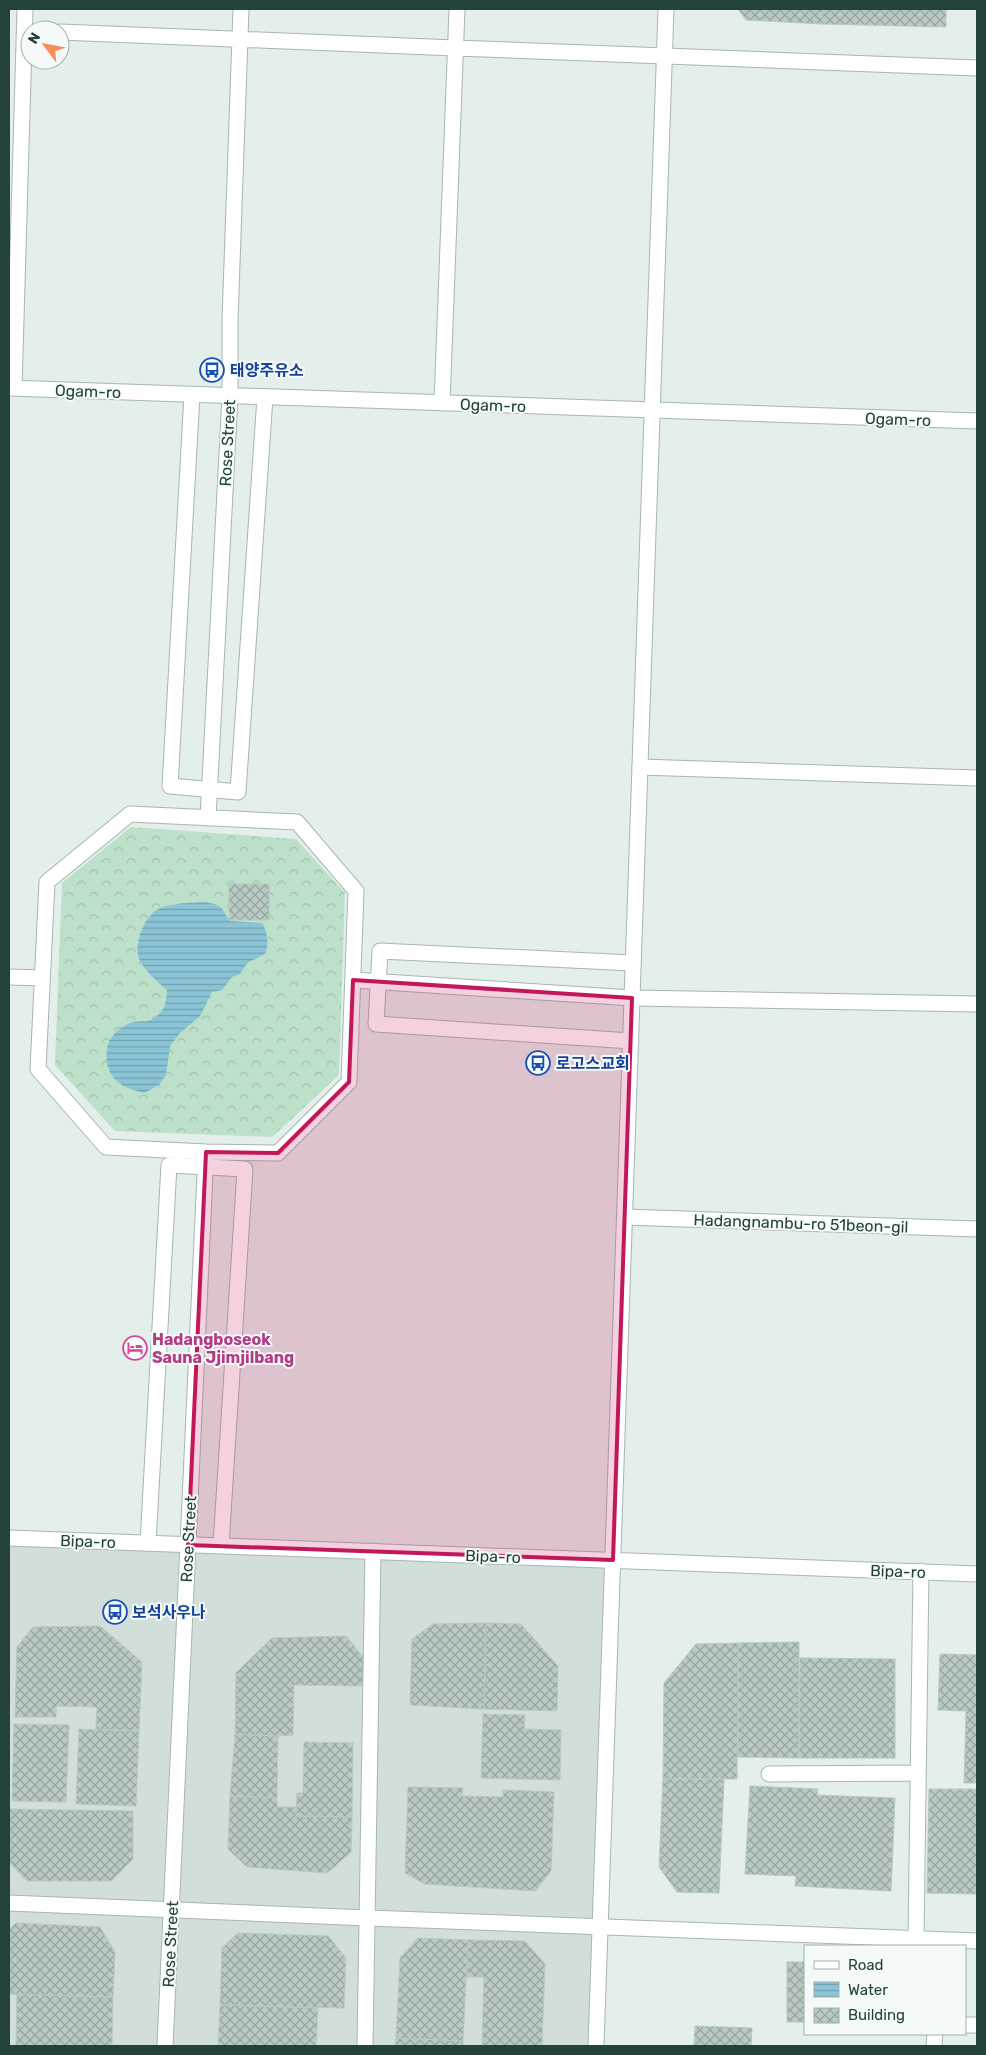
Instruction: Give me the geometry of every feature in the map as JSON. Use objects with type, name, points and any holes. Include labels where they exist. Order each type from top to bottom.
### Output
[{"type":"street","name":"Rose Street","points":[[208,818],[230,396],[230,311],[241,9]]},
{"type":"street","points":[[442,403],[457,9]]},
{"type":"street","points":[[596,2046],[666,9]]},
{"type":"street","points":[[70,32],[977,68]]},
{"type":"street","points":[[11,388],[20,66]]},
{"type":"street","name":"Ogam-ro","points":[[11,388],[977,421]]},
{"type":"street","points":[[192,395],[170,786],[238,792],[265,397]]},
{"type":"street","points":[[640,767],[977,778]]},
{"type":"street","points":[[148,1543],[169,1165],[206,1160],[278,1153],[349,1082],[356,891],[297,822],[130,814],[46,882],[38,1069],[106,1147],[206,1160],[245,1169],[221,1546]]},
{"type":"street","points":[[631,1041],[376,1024],[380,951],[633,963]]},
{"type":"street","points":[[9,977],[42,978]]},
{"type":"street","points":[[353,980],[632,998],[977,1004]]},
{"type":"street","name":"Rose Street","points":[[165,2046],[206,1160]]},
{"type":"street","name":"Hadangnambu-ro 51beon-gil","points":[[625,1217],[977,1230]]},
{"type":"street","name":"Bipa-ro","points":[[9,1538],[977,1574]]},
{"type":"street","points":[[365,2046],[373,1551]]},
{"type":"street","points":[[916,1939],[920,1571]]},
{"type":"street","points":[[769,1774],[918,1773]]},
{"type":"street","points":[[9,1903],[916,1939],[937,1943],[977,1941]]},
{"type":"highlighted area","points":[[353,980],[632,998],[613,1560],[188,1545],[206,1152],[278,1153],[349,1082]]},
{"type":"shaded area","points":[[9,1538],[613,1560],[596,2046],[9,2046]]},
{"type":"green space","points":[[131,827],[296,839],[345,893],[339,1075],[272,1137],[115,1131],[55,1065],[62,883]]},
{"type":"water","points":[[204,902],[218,906],[230,921],[262,923],[266,930],[267,939],[265,954],[247,963],[240,974],[232,977],[222,990],[212,992],[200,1016],[180,1033],[170,1046],[166,1075],[159,1085],[144,1093],[122,1085],[110,1073],[108,1067],[107,1047],[110,1041],[117,1031],[130,1023],[148,1021],[154,1018],[161,1012],[166,1000],[167,990],[149,973],[138,955],[139,939],[145,923],[155,911],[166,906]]},
{"type":"building","points":[[738,9],[823,9],[822,24],[746,20]]},
{"type":"building","points":[[823,9],[946,9],[946,27],[822,24]]},
{"type":"building","points":[[229,884],[269,884],[269,920],[229,920]]},
{"type":"building","points":[[486,1623],[484,1709],[410,1705],[412,1639],[433,1624]]},
{"type":"building","points":[[486,1623],[521,1624],[558,1666],[557,1711],[484,1709]]},
{"type":"building","points":[[100,1626],[142,1662],[139,1731],[96,1729],[97,1707],[56,1706],[56,1717],[15,1717],[17,1647],[33,1627]]},
{"type":"building","points":[[346,1636],[364,1658],[362,1686],[294,1685],[293,1735],[235,1734],[236,1673],[272,1638]]},
{"type":"building","points":[[799,1642],[799,1758],[738,1757],[738,1643]]},
{"type":"building","points":[[738,1643],[737,1779],[663,1779],[664,1683],[696,1644]]},
{"type":"building","points":[[940,1654],[977,1655],[977,1783],[964,1783],[966,1711],[938,1710]]},
{"type":"building","points":[[800,1658],[895,1659],[895,1758],[799,1758]]},
{"type":"building","points":[[483,1714],[525,1715],[524,1729],[561,1730],[560,1780],[481,1778]]},
{"type":"building","points":[[14,1724],[69,1725],[66,1802],[12,1801]]},
{"type":"building","points":[[79,1729],[139,1731],[136,1806],[76,1804]]},
{"type":"building","points":[[235,1734],[278,1736],[277,1798],[230,1796]]},
{"type":"building","points":[[304,1742],[353,1743],[352,1817],[296,1816],[297,1793],[303,1793]]},
{"type":"building","points":[[663,1779],[724,1779],[719,1893],[677,1892],[659,1867]]},
{"type":"building","points":[[750,1786],[818,1789],[817,1795],[895,1798],[891,1891],[795,1886],[796,1876],[745,1874]]},
{"type":"building","points":[[408,1787],[463,1788],[462,1796],[503,1797],[503,1790],[554,1792],[551,1871],[535,1891],[425,1884],[405,1873]]},
{"type":"building","points":[[929,1789],[977,1789],[977,1894],[927,1893]]},
{"type":"building","points":[[230,1796],[277,1798],[277,1807],[297,1807],[296,1816],[352,1817],[351,1852],[327,1873],[247,1867],[228,1849]]},
{"type":"building","points":[[9,1809],[133,1811],[133,1859],[111,1881],[27,1881],[9,1862]]},
{"type":"building","points":[[16,1923],[100,1927],[115,1952],[113,1997],[9,1994],[9,1930]]},
{"type":"building","points":[[238,1933],[328,1936],[346,1958],[344,2008],[220,2005],[222,1948]]},
{"type":"building","points":[[418,1938],[468,1940],[463,2041],[396,2038],[400,1958]]},
{"type":"building","points":[[468,1940],[525,1941],[545,1964],[542,2046],[482,2046],[484,1977],[467,1977]]},
{"type":"building","points":[[787,1962],[804,1962],[804,2022],[787,2022]]},
{"type":"building","points":[[17,1994],[113,1997],[112,2046],[16,2046]]},
{"type":"building","points":[[220,2005],[318,2008],[316,2046],[218,2046]]},
{"type":"building","points":[[695,2026],[752,2028],[751,2046],[694,2046]]},
{"type":"building","points":[[396,2038],[463,2041],[463,2046],[395,2046]]},
{"type":"place","name":"태양주유소","points":[[212,370]]},
{"type":"place","name":"로고스교회","points":[[538,1063]]},
{"type":"place","name":"Hadangboseok Sauna Jjimjilbang","points":[[135,1348]]},
{"type":"place","name":"보석사우나","points":[[115,1612]]}]
